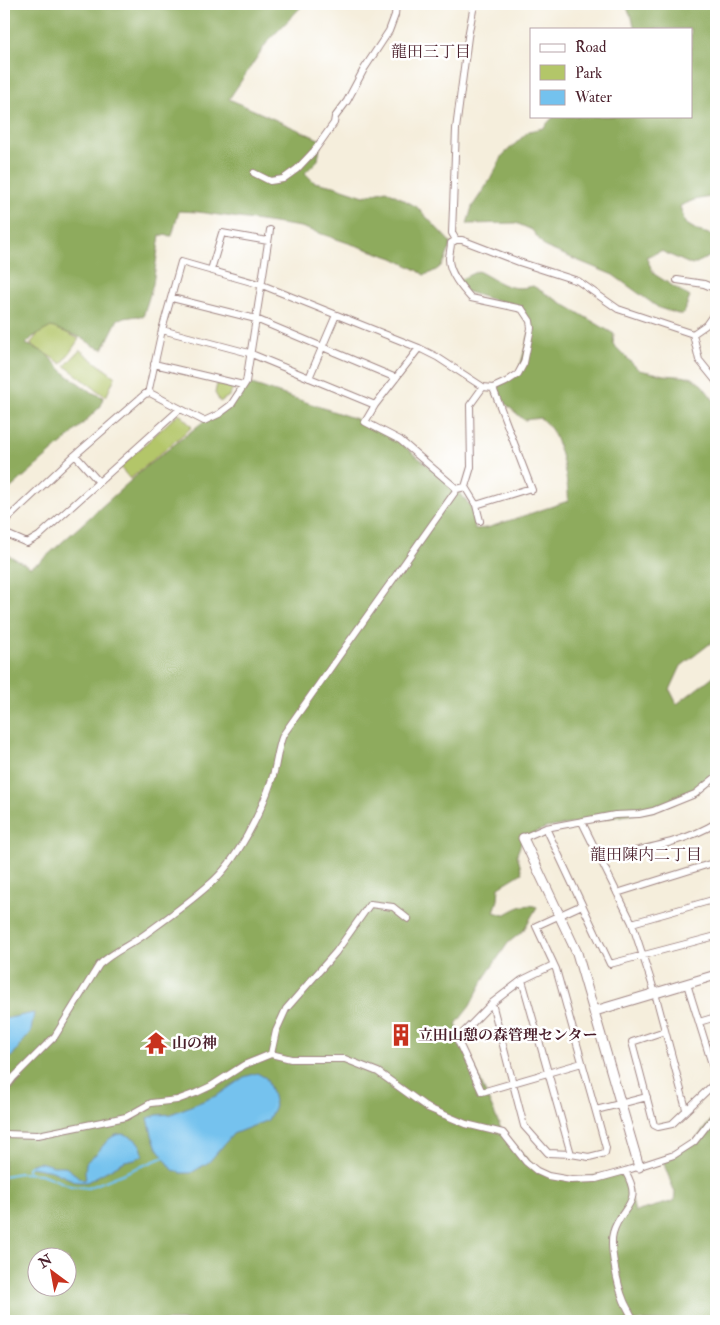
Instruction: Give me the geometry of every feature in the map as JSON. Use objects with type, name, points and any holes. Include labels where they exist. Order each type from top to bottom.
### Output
[{"type":"street","points":[[254,173],[270,181],[283,179],[297,169],[314,151],[334,123],[335,117],[347,101],[364,69],[388,31],[395,15],[396,4]]},
{"type":"street","points":[[456,240],[452,233],[456,129],[468,36],[476,4]]},
{"type":"street","points":[[4,522],[145,394],[150,393],[204,420],[214,417],[231,405],[246,382],[249,353],[270,230]]},
{"type":"street","points":[[211,270],[222,233],[268,241]]},
{"type":"street","points":[[150,393],[149,389],[162,330],[181,262],[262,285],[419,348],[437,357],[483,387],[493,388],[518,374],[524,362],[530,337],[530,321],[522,309],[471,298],[457,281],[449,262],[452,243],[456,240],[462,240],[578,281],[618,309],[693,334]]},
{"type":"street","points":[[676,280],[704,284],[716,289]]},
{"type":"street","points":[[172,298],[256,319],[396,378]]},
{"type":"street","points":[[693,334],[706,325],[716,311]]},
{"type":"street","points":[[310,378],[336,314]]},
{"type":"street","points":[[162,330],[249,353],[375,405]]},
{"type":"street","points":[[693,334],[699,360],[716,381]]},
{"type":"street","points":[[419,348],[375,405],[365,422],[400,440],[457,489]]},
{"type":"street","points":[[154,364],[243,385]]},
{"type":"street","points":[[480,521],[476,505],[465,487],[471,467],[470,405],[483,387]]},
{"type":"street","points":[[476,505],[532,489],[493,388]]},
{"type":"street","points":[[4,533],[27,543],[45,531],[180,409]]},
{"type":"street","points":[[75,456],[99,482]]},
{"type":"street","points":[[4,1090],[13,1078],[55,1036],[99,965],[106,958],[142,936],[221,874],[259,812],[272,778],[283,735],[457,489],[465,487]]},
{"type":"street","points":[[639,1166],[578,953],[523,838],[546,828],[615,814],[639,814],[653,811],[695,794],[716,777]]},
{"type":"street","points":[[582,822],[632,923],[655,993],[686,1109]]},
{"type":"street","points":[[600,859],[679,839],[716,823]]},
{"type":"street","points":[[546,828],[610,964],[716,936]]},
{"type":"street","points":[[617,893],[716,862]]},
{"type":"street","points":[[632,923],[716,898]]},
{"type":"street","points":[[271,1054],[276,1031],[286,1009],[336,952],[370,904],[393,907],[408,919]]},
{"type":"street","points":[[492,1003],[524,1126],[548,1154],[571,1154],[589,1157],[605,1153],[606,1148],[596,1110],[553,965],[536,926],[582,905]]},
{"type":"street","points":[[553,965],[522,980],[492,1003],[457,1039],[482,1092],[582,1063]]},
{"type":"street","points":[[595,1011],[716,975]]},
{"type":"street","points":[[522,980],[571,1154]]},
{"type":"street","points":[[687,984],[716,1077]]},
{"type":"street","points":[[699,1022],[716,1017]]},
{"type":"street","points":[[665,1032],[632,1042],[654,1125],[658,1127],[672,1124],[716,1082]]},
{"type":"street","points":[[4,1134],[38,1135],[126,1118],[151,1103],[177,1100],[196,1093],[211,1086],[244,1065],[271,1054],[291,1059],[345,1059],[378,1072],[428,1108],[466,1124],[503,1133],[526,1162],[538,1171],[548,1176],[571,1180],[596,1179],[674,1155],[694,1142],[716,1114]]},
{"type":"street","points":[[596,1110],[647,1097]]},
{"type":"street","points":[[625,1171],[631,1181],[632,1200],[613,1233],[611,1249],[623,1299],[634,1321]]},
{"type":"green space","points":[[4,4],[304,4],[268,41],[229,99],[321,140],[318,160],[305,173],[314,182],[334,186],[364,196],[386,190],[417,207],[451,243],[443,264],[431,273],[424,275],[393,258],[301,227],[179,211],[172,236],[160,235],[153,284],[143,317],[118,319],[103,349],[94,346],[82,338],[51,327],[33,337],[26,344],[44,352],[67,375],[91,392],[103,397],[101,406],[67,439],[4,494]]},
{"type":"green space","points":[[625,4],[716,4],[716,21],[711,28],[716,53],[716,179],[711,197],[694,200],[680,206],[685,223],[698,231],[713,235],[711,256],[692,265],[661,251],[646,257],[654,274],[690,297],[683,314],[659,308],[613,275],[545,247],[532,230],[516,223],[467,224],[472,207],[490,180],[503,155],[529,131],[543,128],[552,118],[692,118],[692,28],[635,28]]},
{"type":"green space","points":[[478,271],[510,287],[524,288],[533,286],[614,334],[613,344],[639,370],[664,375],[691,377],[702,385],[716,403],[716,639],[681,666],[670,690],[677,704],[716,674],[716,777],[695,794],[653,811],[546,828],[523,838],[517,854],[522,873],[499,887],[498,900],[494,912],[504,915],[528,905],[537,907],[523,931],[508,943],[485,977],[470,1006],[456,1024],[503,1133],[538,1171],[571,1180],[625,1171],[635,1212],[674,1201],[675,1193],[662,1159],[693,1143],[716,1114],[716,1321],[4,1321],[4,553],[30,567],[40,562],[147,466],[204,421],[224,411],[246,382],[365,422],[388,433],[457,489],[472,508],[475,529],[487,528],[568,501],[563,464],[551,429],[540,418],[524,420],[508,406],[493,388],[518,374],[531,328],[522,309],[465,291],[457,281]]},
{"type":"green space","points":[[47,323],[79,339],[62,364],[30,344]]},
{"type":"green space","points":[[80,350],[115,377],[106,397],[65,366]]},
{"type":"green space","points":[[217,384],[233,388],[229,396],[220,402],[215,393]]},
{"type":"green space","points":[[179,413],[192,427],[130,479],[120,467]]},
{"type":"water","points":[[34,1013],[31,1031],[4,1067],[4,1019]]},
{"type":"water","points":[[257,1073],[266,1078],[272,1092],[275,1106],[268,1120],[233,1134],[209,1162],[191,1173],[181,1173],[173,1170],[157,1148],[148,1118],[171,1114],[218,1095],[244,1077]]},
{"type":"water","points":[[122,1134],[130,1136],[137,1141],[143,1155],[125,1161],[87,1182],[77,1182],[52,1171],[30,1167],[30,1165],[39,1162],[54,1166],[64,1166],[83,1180],[86,1179],[86,1163],[110,1138]]},
{"type":"waterway","points":[[4,1176],[19,1173],[41,1174],[71,1186],[88,1188],[164,1157]]},
{"type":"waterway","points":[[28,1172],[30,1166]]},
{"type":"place","name":"立田山憩の森管理センター","points":[[401,1035]]},
{"type":"place","name":"山の神","points":[[156,1043]]},
{"type":"district","name":"龍田三丁目","points":[[431,52]]},
{"type":"district","name":"龍田陳内二丁目","points":[[646,855]]}]
